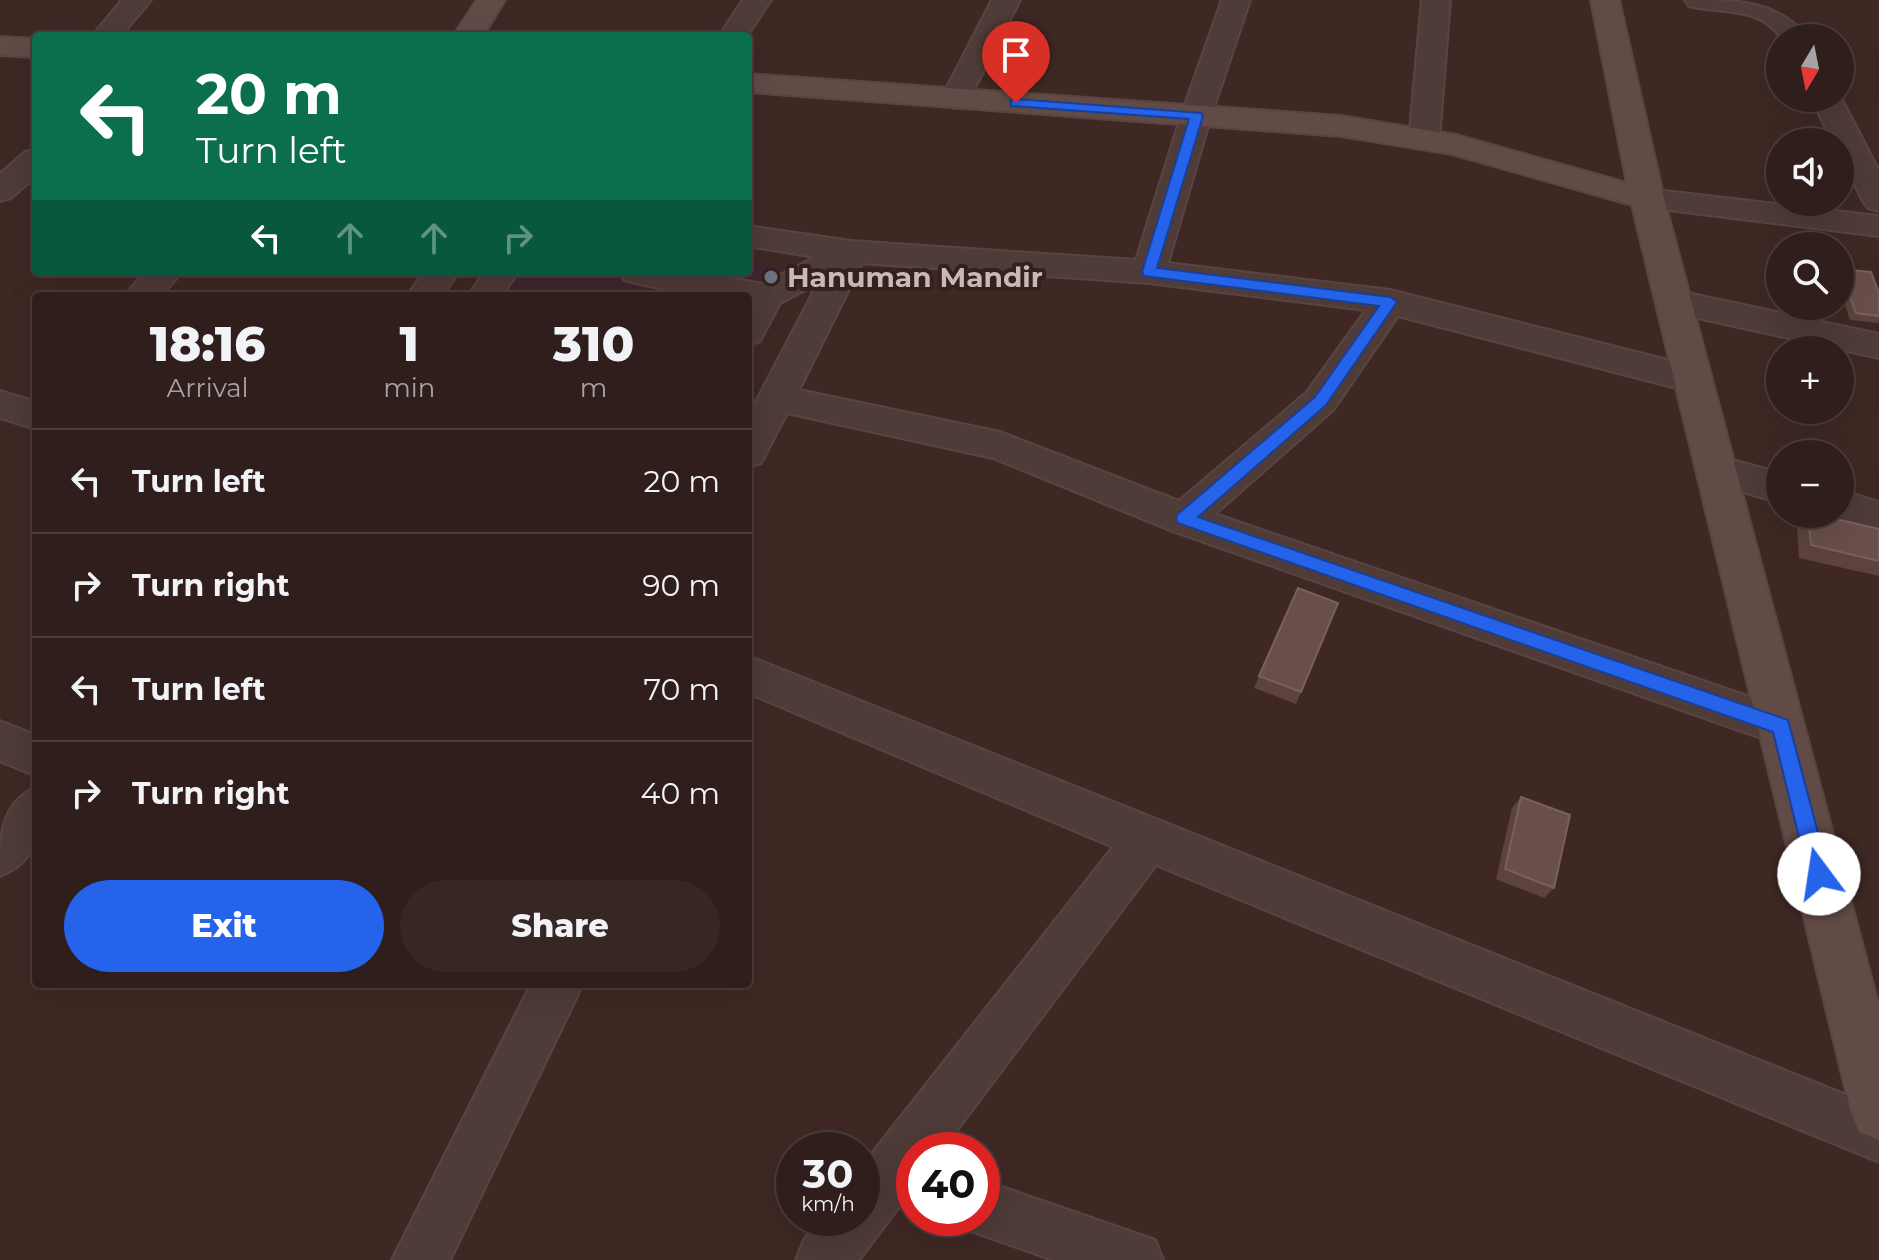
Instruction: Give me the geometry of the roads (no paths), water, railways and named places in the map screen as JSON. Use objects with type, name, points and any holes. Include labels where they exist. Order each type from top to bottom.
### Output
[{"type":"street","points":[[109,32],[137,0]]},
{"type":"street","points":[[471,32],[491,0]]},
{"type":"street","points":[[736,32],[757,0]]},
{"type":"street","points":[[956,99],[1006,0]]},
{"type":"street","points":[[1149,272],[1196,116],[1236,0]]},
{"type":"street","points":[[1424,140],[1436,0]]},
{"type":"street","points":[[1605,0],[1647,199],[1879,1112]]},
{"type":"street","points":[[1699,0],[1752,5],[1769,10],[1786,24]]},
{"type":"street","points":[[0,46],[32,48]]},
{"type":"street","points":[[752,83],[1341,126],[1456,145],[1647,199],[1879,226]]},
{"type":"street","points":[[1833,112],[1879,201]]},
{"type":"street","points":[[0,191],[32,163]]},
{"type":"street","points":[[752,237],[851,252],[1149,272],[1390,302],[1692,379]]},
{"type":"street","points":[[752,325],[767,296],[851,252]]},
{"type":"street","points":[[752,445],[851,252]]},
{"type":"street","points":[[145,292],[161,276]]},
{"type":"street","points":[[658,276],[745,292]]},
{"type":"street","points":[[752,293],[767,296]]},
{"type":"street","points":[[1184,519],[1320,401],[1390,302]]},
{"type":"street","points":[[1673,302],[1879,346]]},
{"type":"street","points":[[776,398],[1000,446],[1184,519],[1781,726]]},
{"type":"street","points":[[1715,469],[1766,484]]},
{"type":"street","points":[[1854,509],[1879,517]]},
{"type":"street","points":[[752,676],[1879,1135]]},
{"type":"street","points":[[0,740],[32,754]]},
{"type":"street","points":[[0,854],[32,813]]},
{"type":"street","points":[[880,1197],[1147,839]]},
{"type":"street","points":[[420,1260],[556,988]]},
{"type":"street","points":[[1000,1214],[1135,1260]]},
{"type":"street","points":[[824,1260],[845,1236]]},
{"type":"place","name":"Hanuman Mandir","points":[[771,277]]}]
